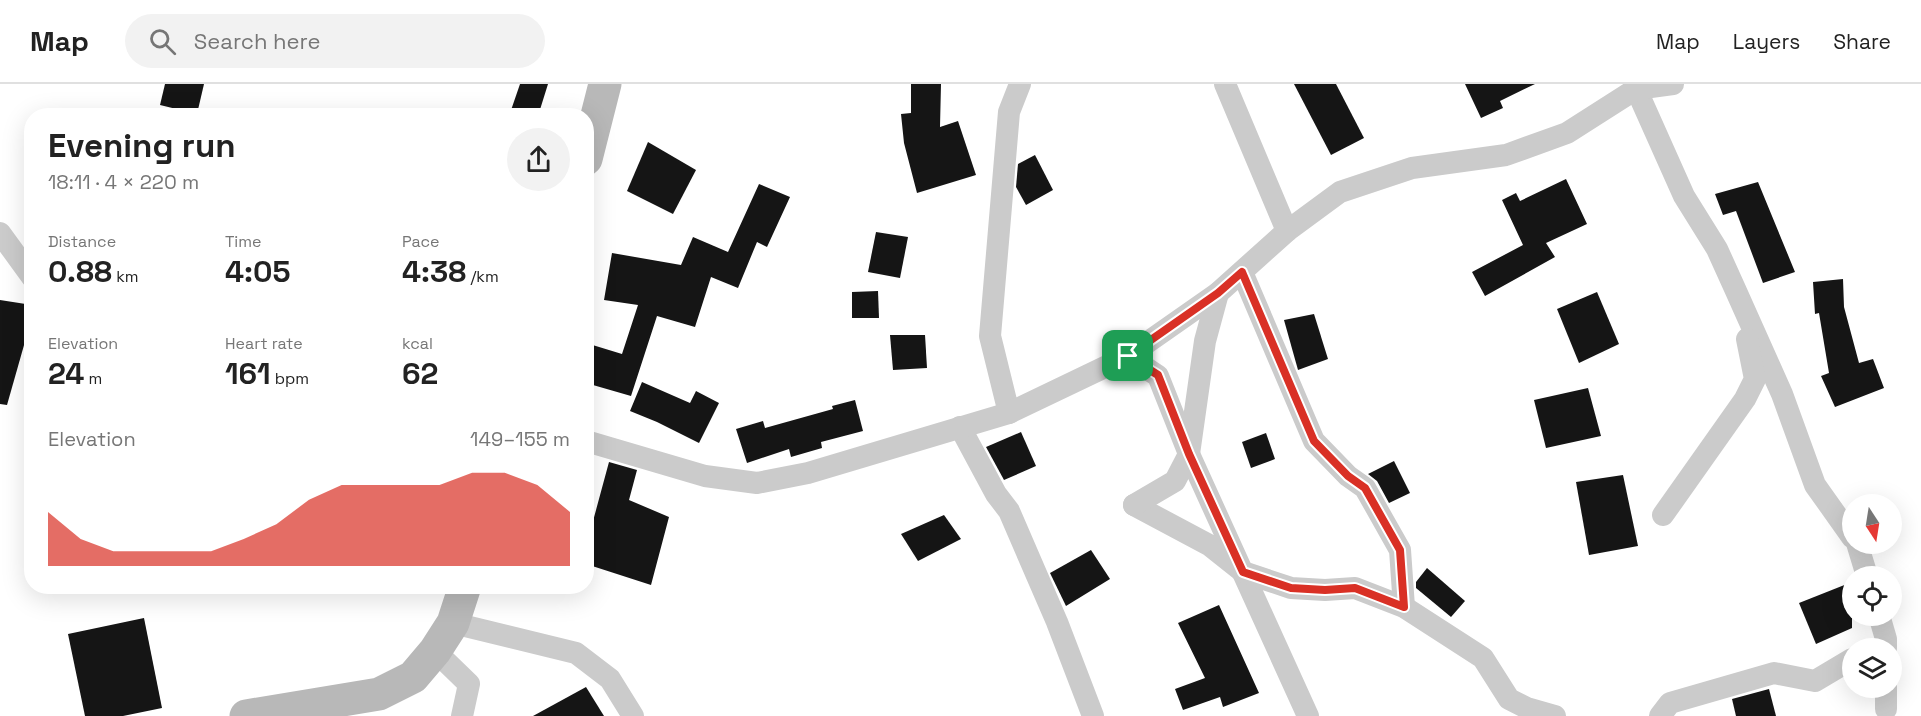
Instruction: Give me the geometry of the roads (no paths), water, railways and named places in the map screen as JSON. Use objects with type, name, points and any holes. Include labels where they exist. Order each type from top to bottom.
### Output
[{"type":"street","points":[[594,127],[605,84]]},
{"type":"street","points":[[1009,413],[990,336],[1009,112],[1020,84]]},
{"type":"street","points":[[1225,84],[1287,231]]},
{"type":"street","points":[[594,443],[705,476],[757,483],[808,473],[1009,413],[1128,356],[1218,293],[1287,231],[1340,192],[1412,168],[1506,155],[1567,133],[1635,86],[1673,84]]},
{"type":"street","points":[[1635,86],[1684,196],[1717,249],[1736,291],[1782,394],[1815,485],[1842,523]]},
{"type":"street","points":[[4,248],[24,269]]},
{"type":"street","points":[[1242,272],[1314,441],[1348,476],[1365,488],[1400,550],[1404,607]]},
{"type":"street","points":[[1663,515],[1745,399],[1755,379],[1736,291]]},
{"type":"street","points":[[1218,293],[1205,341],[1189,454],[1174,481],[1134,505],[1209,545],[1243,572],[1291,588],[1325,590],[1355,588],[1404,607],[1483,658],[1509,699],[1527,708],[1555,716]]},
{"type":"street","points":[[1128,356],[1158,375],[1189,454],[1308,716]]},
{"type":"street","points":[[960,427],[996,494],[1009,511],[1057,622],[1093,716]]},
{"type":"street","points":[[246,716],[379,694],[413,677],[435,651],[453,623],[462,594]]},
{"type":"street","points":[[453,623],[576,652],[610,679],[633,716]]},
{"type":"street","points":[[435,651],[469,684],[462,716]]},
{"type":"street","points":[[1660,716],[1670,703],[1774,673],[1815,681],[1842,665]]}]
